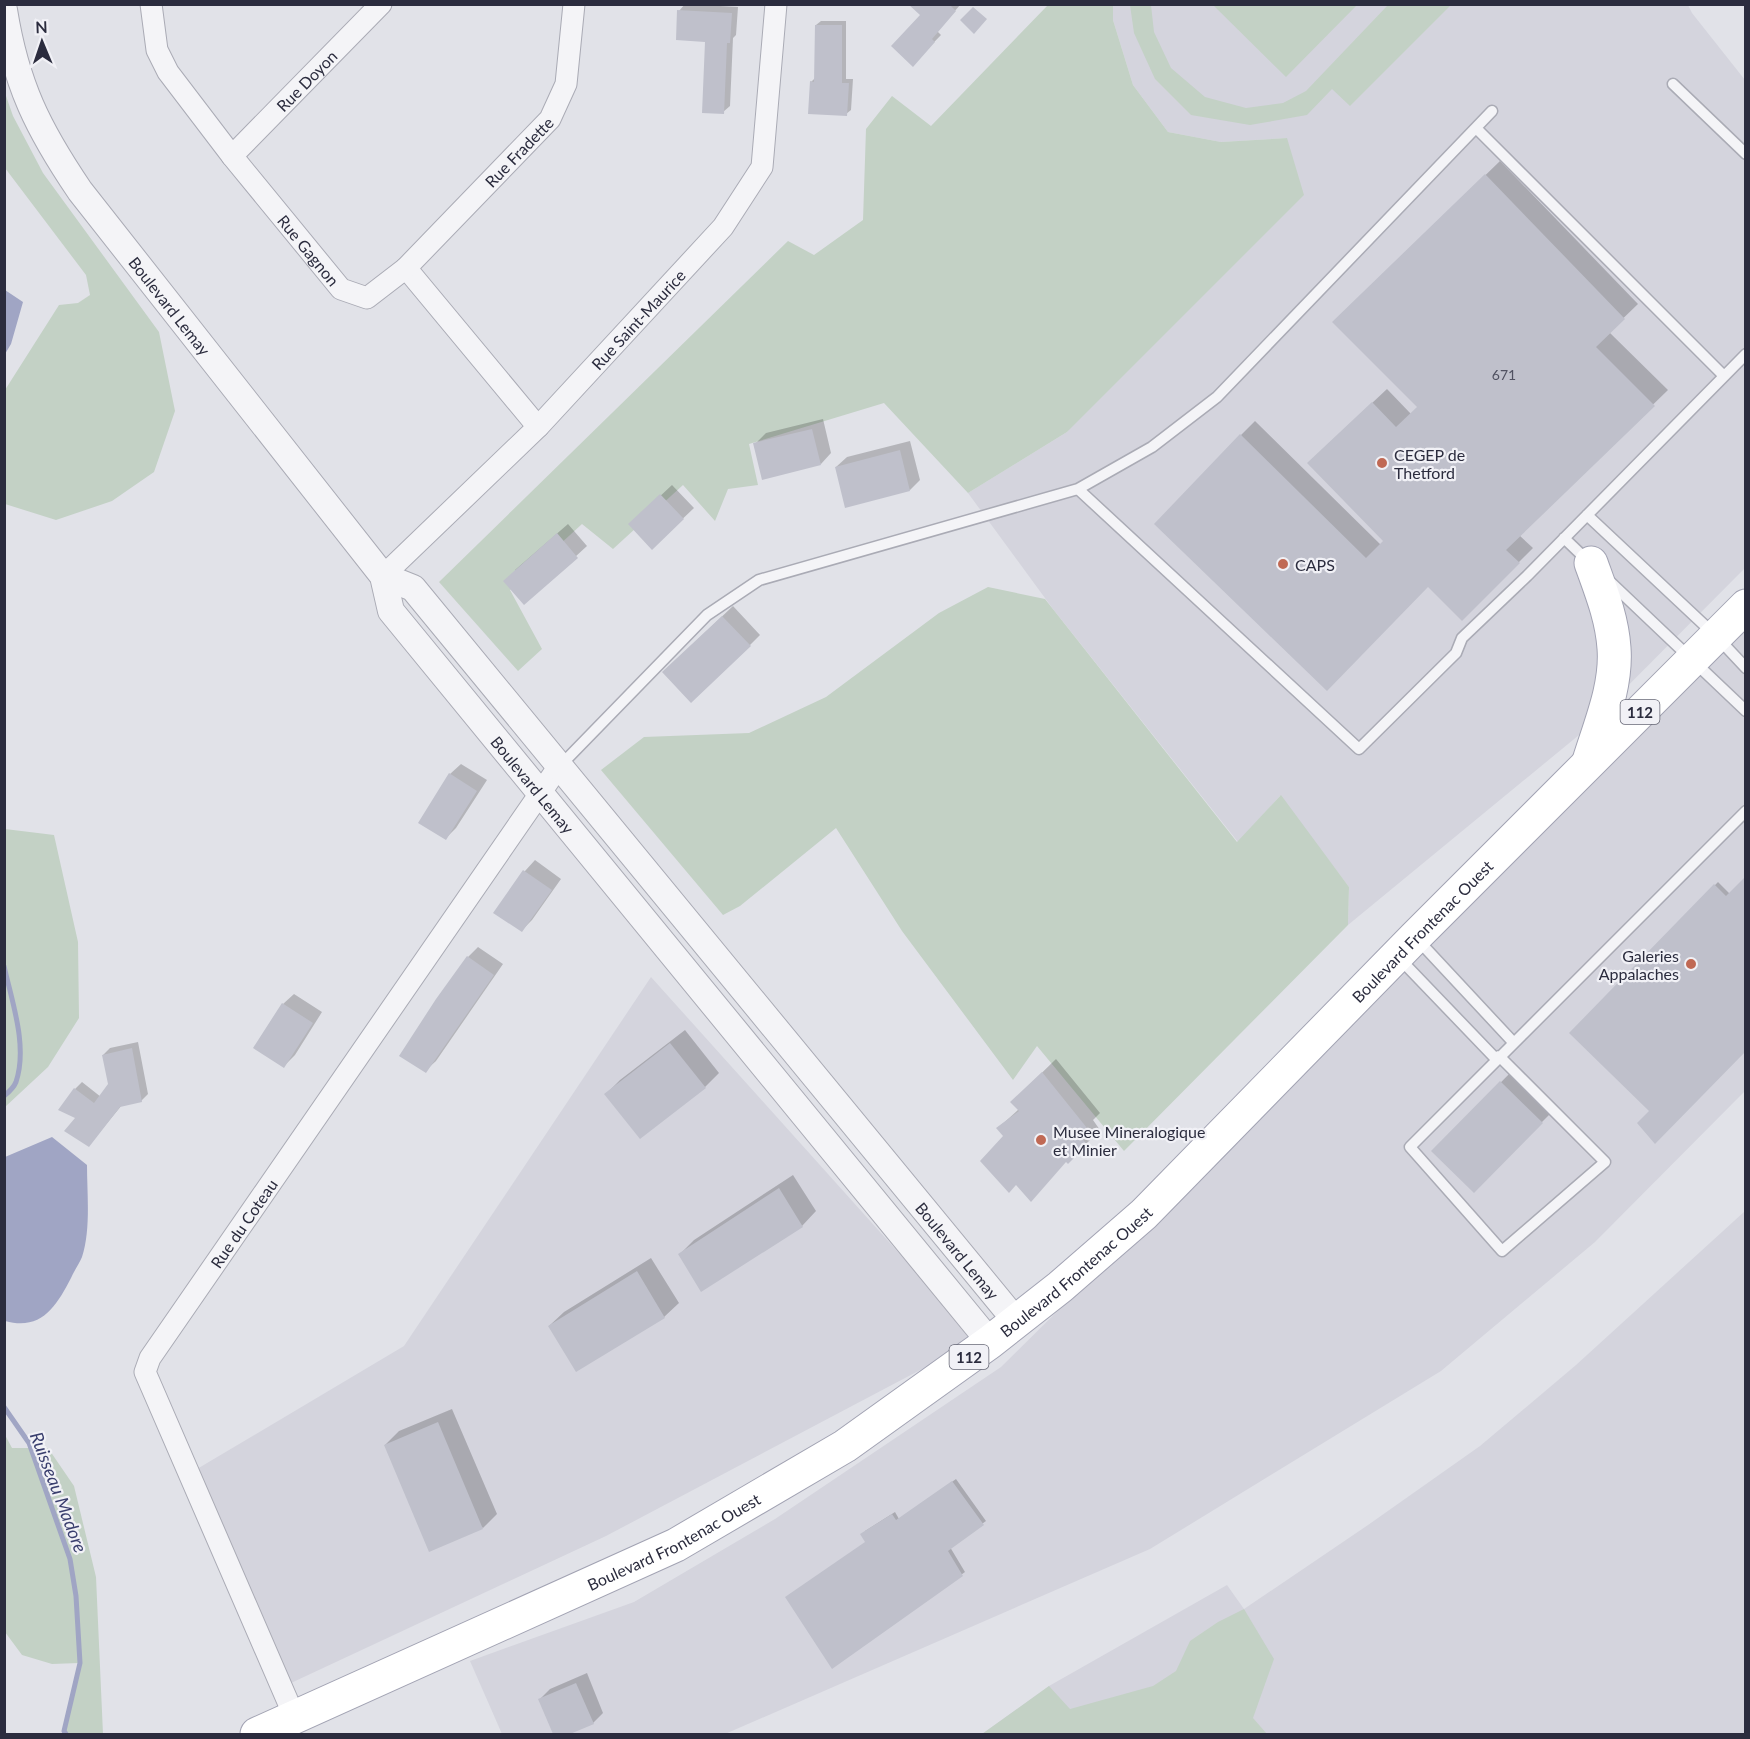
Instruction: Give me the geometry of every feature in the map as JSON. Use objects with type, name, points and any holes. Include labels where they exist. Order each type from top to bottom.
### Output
[{"type":"main road","points":[[1587,765],[1607,701],[1614,649],[1609,614],[1591,563]]},
{"type":"main road","name":"Boulevard Frontenac Ouest","points":[[257,1734],[676,1545],[845,1446],[990,1342],[1060,1287],[1144,1215],[1406,947],[1746,606]]},
{"type":"street","name":"Rue Gagnon","points":[[151,4],[156,50],[168,72],[232,156],[341,289],[367,298],[406,268]]},
{"type":"street","name":"Rue Doyon","points":[[232,156],[381,4]]},
{"type":"street","name":"Rue Fradette","points":[[406,268],[550,119],[566,84],[574,4]]},
{"type":"street","name":"Rue Saint-Maurice","points":[[383,576],[538,427],[723,227],[762,167],[776,4]]},
{"type":"street","name":"Boulevard Lemay","points":[[4,10],[10,42],[26,98],[42,131],[80,191],[383,576],[391,611],[990,1342]]},
{"type":"street","points":[[406,268],[538,427]]},
{"type":"street","name":"Boulevard Lemay","points":[[383,576],[413,588],[1016,1322]]},
{"type":"street","name":"Rue du Coteau","points":[[295,1718],[145,1372],[150,1358],[560,766]]},
{"type":"street","points":[[699,987],[722,963]]},
{"type":"street","points":[[875,1202],[899,1178]]},
{"type":"lane","points":[[1673,84],[1746,154]]},
{"type":"lane","points":[[560,766],[707,615],[759,580],[1078,489],[1152,447],[1217,397],[1492,111]]},
{"type":"lane","points":[[1476,128],[1724,376]]},
{"type":"lane","points":[[1078,489],[1359,749],[1456,653],[1462,638],[1746,354]]},
{"type":"lane","points":[[1587,515],[1716,636],[1746,668]]},
{"type":"lane","points":[[1564,538],[1746,711]]},
{"type":"lane","points":[[1406,947],[1498,1058],[1605,1162],[1502,1251],[1410,1147],[1498,1058],[1513,1042],[1746,811]]},
{"type":"lane","points":[[1406,947],[1513,1042]]},
{"type":"shaded area","name":"CEGEP de Thetford","points":[[1113,5],[1688,5],[1745,80],[1745,568],[1579,735],[1348,925],[1349,887],[1280,796],[1238,842],[1053,609],[968,493],[1067,432],[1287,138],[1221,142],[1168,132],[1133,85],[1113,20]]},
{"type":"shaded area","points":[[1745,631],[1745,1091],[1595,1242],[1441,1371],[1150,1549],[725,1734],[502,1734],[470,1661],[634,1602],[775,1519],[1001,1367]]},
{"type":"shaded area","points":[[651,977],[977,1340],[606,1536],[291,1683],[197,1469],[404,1346]]},
{"type":"shaded area","points":[[1745,1211],[1745,1734],[982,1734],[1049,1686],[1227,1585],[1244,1609],[1368,1525],[1480,1446],[1576,1365]]},
{"type":"green space","points":[[1048,5],[1113,5],[1113,20],[1133,85],[1168,132],[1221,142],[1287,138],[1304,195],[1067,432],[968,493],[884,403],[749,444],[758,485],[728,489],[715,521],[683,485],[613,549],[582,524],[510,590],[542,649],[518,671],[439,582],[788,241],[814,255],[863,220],[866,129],[892,96],[931,126]]},
{"type":"green space","points":[[1130,5],[1151,5],[1154,32],[1171,68],[1205,97],[1246,108],[1283,103],[1306,91],[1388,5],[1451,5],[1350,106],[1332,89],[1307,115],[1250,125],[1191,115],[1155,79],[1134,33]]},
{"type":"green space","points":[[1213,5],[1357,5],[1286,77]]},
{"type":"green space","points":[[5,93],[13,116],[43,173],[159,332],[175,411],[154,472],[112,501],[56,520],[5,504],[5,390],[59,305],[78,303],[90,295],[86,275],[5,168]]},
{"type":"green space","points":[[988,587],[1045,599],[1237,842],[1281,795],[1349,887],[1348,925],[1124,1151],[1037,1046],[1013,1080],[902,931],[836,828],[740,906],[723,915],[601,770],[644,737],[749,733],[826,697],[939,613]]},
{"type":"green space","points":[[5,829],[54,835],[78,942],[79,1018],[48,1067],[5,1107]]},
{"type":"green space","points":[[4,1433],[12,1448],[48,1448],[74,1486],[96,1577],[103,1734],[66,1734],[64,1731],[79,1663],[52,1664],[22,1655],[5,1632]]},
{"type":"green space","points":[[1244,1609],[1274,1659],[1253,1718],[1267,1734],[982,1734],[1049,1686],[1070,1709],[1153,1686],[1176,1671],[1190,1641],[1218,1622]]},
{"type":"water","points":[[5,290],[23,302],[11,344],[5,354]]},
{"type":"water","points":[[52,1137],[87,1165],[88,1211],[85,1246],[81,1260],[65,1289],[46,1314],[28,1323],[5,1321],[5,1157]]},
{"type":"building","points":[[908,4],[949,4],[956,11],[932,39],[935,42],[913,67],[891,46],[920,15]]},
{"type":"building","points":[[973,7],[987,19],[974,34],[960,20]]},
{"type":"building","points":[[677,10],[732,13],[730,43],[727,43],[724,114],[702,113],[705,42],[676,40]]},
{"type":"building","points":[[815,25],[842,25],[842,83],[849,83],[847,116],[808,114],[810,81],[814,82]]},
{"type":"building","name":"CEGEP de Thetford","points":[[1485,174],[1625,319],[1596,347],[1655,406],[1506,550],[1520,563],[1462,621],[1428,587],[1327,691],[1154,524],[1240,434],[1366,558],[1383,541],[1307,463],[1372,402],[1396,427],[1417,407],[1332,322]]},
{"type":"building","points":[[812,429],[821,465],[762,480],[753,443]]},
{"type":"building","points":[[900,450],[910,491],[845,508],[835,467]]},
{"type":"building","points":[[660,494],[684,519],[652,550],[628,524]]},
{"type":"building","points":[[557,533],[578,558],[524,605],[503,581]]},
{"type":"building","points":[[722,616],[751,646],[691,703],[662,672]]},
{"type":"building","points":[[449,773],[477,791],[446,840],[418,823]]},
{"type":"building","points":[[523,870],[552,890],[522,932],[493,913]]},
{"type":"building","name":"Galeries Appalaches","points":[[1746,876],[1746,1051],[1655,1144],[1637,1123],[1649,1111],[1569,1033],[1714,884],[1726,896]]},
{"type":"building","points":[[467,956],[494,975],[426,1073],[399,1056]]},
{"type":"building","points":[[282,1003],[313,1023],[284,1068],[253,1048]]},
{"type":"building","points":[[670,1043],[706,1088],[640,1139],[604,1094]]},
{"type":"building","points":[[132,1048],[142,1102],[120,1107],[89,1147],[64,1131],[75,1118],[58,1110],[74,1088],[94,1103],[108,1084],[102,1055]]},
{"type":"building","name":"Musee Mineralogique et Minier","points":[[1042,1072],[1087,1128],[1079,1134],[1087,1145],[1068,1164],[1066,1162],[1031,1202],[1016,1185],[1009,1193],[980,1161],[1003,1136],[996,1128],[1019,1111],[1010,1102]]},
{"type":"building","points":[[1500,1081],[1543,1123],[1474,1193],[1431,1151]]},
{"type":"building","points":[[779,1188],[803,1227],[701,1292],[678,1254]]},
{"type":"building","points":[[637,1271],[665,1318],[576,1372],[548,1326]]},
{"type":"building","points":[[438,1422],[483,1529],[429,1552],[384,1445]]},
{"type":"building","points":[[952,1481],[984,1525],[948,1551],[963,1576],[832,1669],[785,1597],[865,1542],[860,1534],[892,1514],[896,1520]]},
{"type":"building","points":[[576,1683],[594,1724],[570,1734],[553,1734],[538,1699]]},
{"type":"waterway","name":"Ruisseau Madore","points":[[4,966],[20,1039],[16,1082],[4,1096]]},
{"type":"waterway","name":"Ruisseau Madore","points":[[4,1407],[29,1443],[70,1559],[76,1596],[80,1663],[64,1731],[66,1734]]},
{"type":"place","name":"CEGEP de Thetford","points":[[1382,463]]},
{"type":"place","name":"CAPS","points":[[1283,564]]},
{"type":"place","name":"Galeries Appalaches","points":[[1691,964]]},
{"type":"place","name":"Musee Mineralogique et Minier","points":[[1041,1140]]}]
